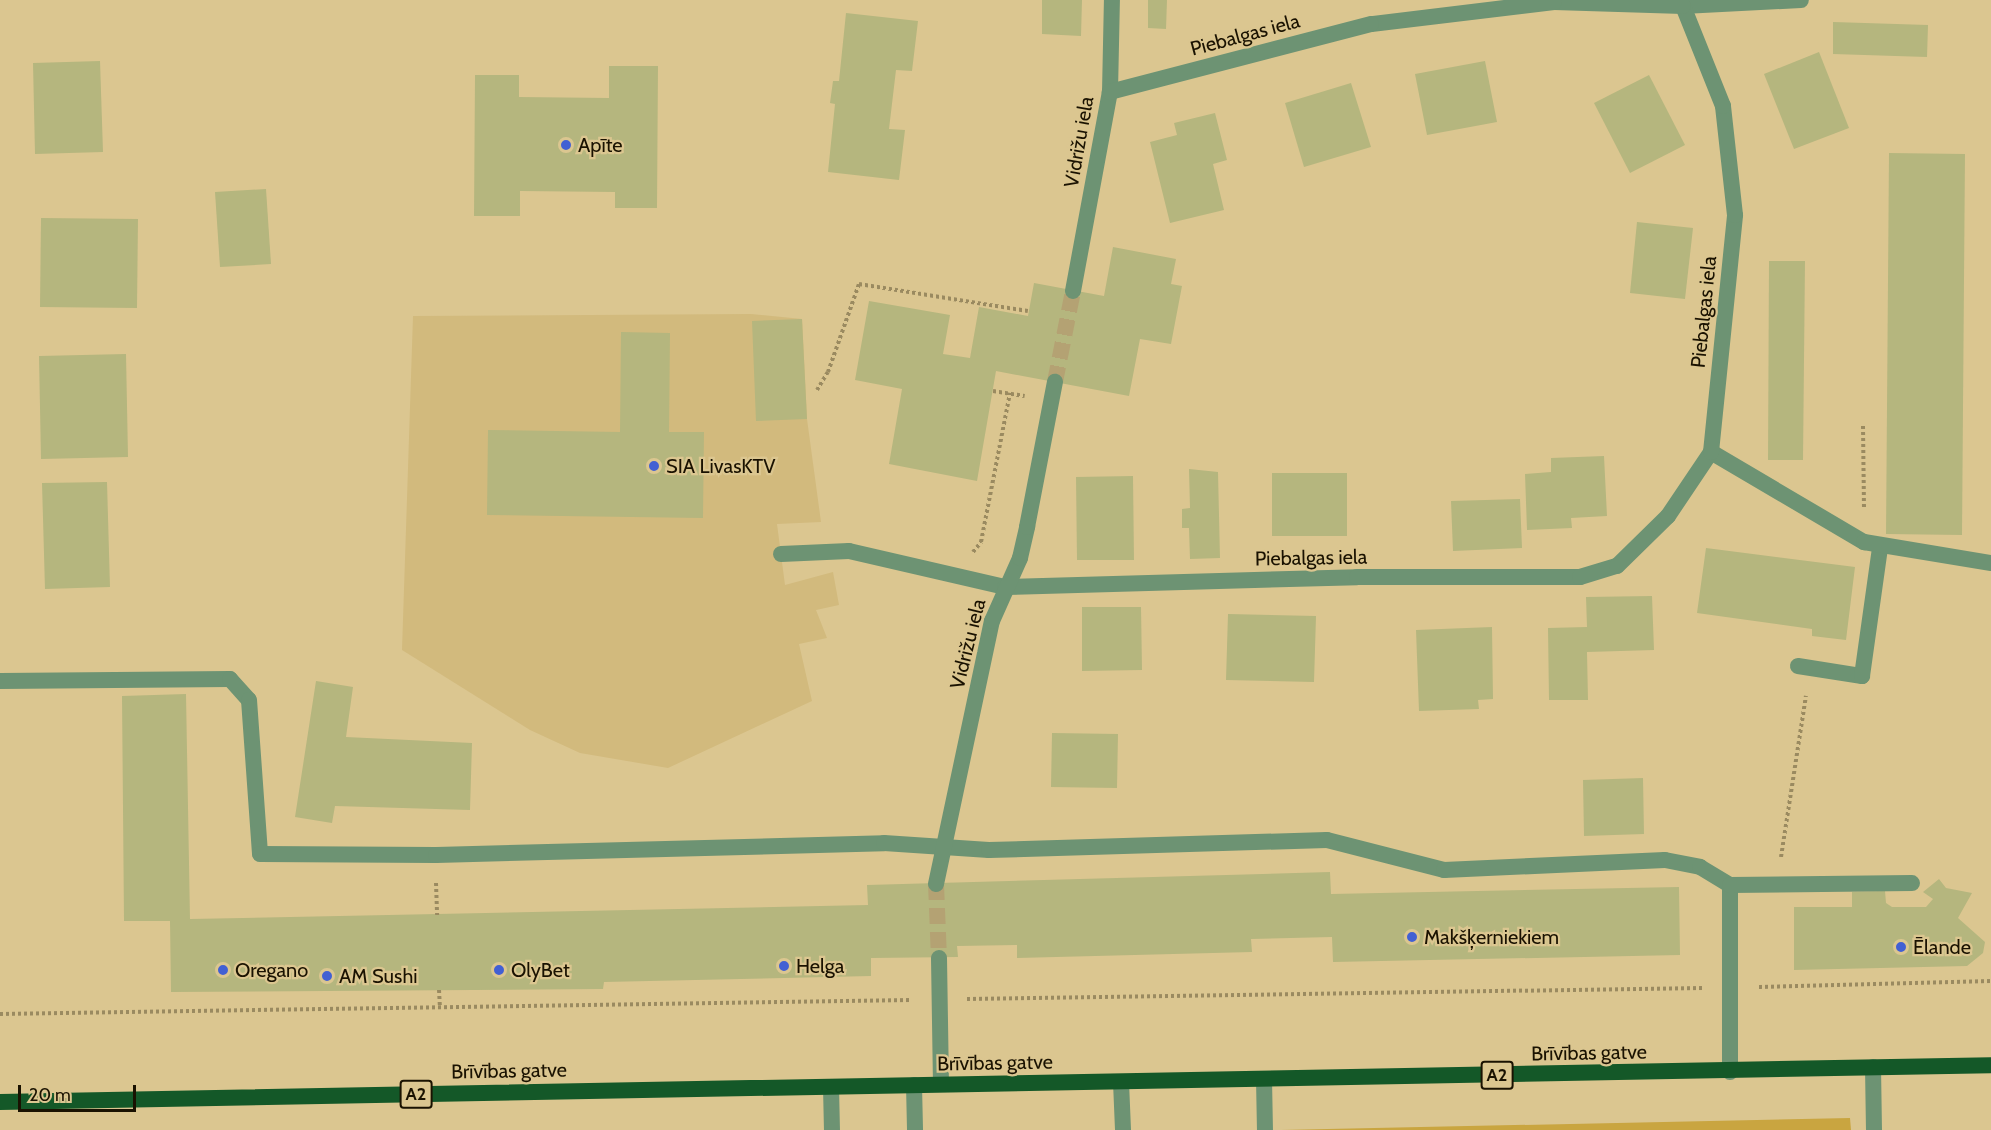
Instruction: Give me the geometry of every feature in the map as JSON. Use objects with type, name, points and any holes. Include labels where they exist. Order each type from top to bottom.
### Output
[{"type":"highway","name":"Brīvības gatve","points":[[0,1102],[1730,1072],[1991,1065]]},
{"type":"street","name":"Vidrižu iela","points":[[1073,291],[1110,92],[1112,0]]},
{"type":"street","points":[[1683,3],[1801,0]]},
{"type":"street","name":"Piebalgas iela","points":[[781,554],[849,551],[1005,587],[1357,578],[1580,577],[1617,566],[1668,516],[1711,452],[1735,215],[1722,106],[1683,3],[1554,2],[1371,24],[1110,92]]},
{"type":"street","name":"Vidrižu iela","points":[[936,884],[992,621],[1005,587],[1020,558],[1028,527],[1055,382]]},
{"type":"street","points":[[1711,452],[1872,545],[1991,562]]},
{"type":"street","points":[[1804,667],[1862,676],[1872,545]]},
{"type":"street","points":[[0,681],[230,679],[249,700],[260,854],[436,855],[884,843],[989,850],[1327,840],[1444,870],[1665,860],[1700,867],[1730,885],[1912,883]]},
{"type":"street","points":[[1730,885],[1730,1072]]},
{"type":"street","points":[[939,958],[942,1000],[941,1084]]},
{"type":"street","points":[[1873,1067],[1874,1130]]},
{"type":"street","points":[[1264,1079],[1264,1130]]},
{"type":"street","points":[[1121,1082],[1123,1130]]},
{"type":"street","points":[[914,1085],[915,1130]]},
{"type":"street","points":[[831,1087],[832,1130]]},
{"type":"path","points":[[817,390],[828,372],[859,284],[1028,312]]},
{"type":"path","points":[[993,391],[1025,396]]},
{"type":"path","points":[[954,575],[981,542],[1010,393]]},
{"type":"path","points":[[1863,426],[1872,545]]},
{"type":"path","points":[[1785,850],[1804,667]]},
{"type":"path","points":[[0,1014],[1991,981]]},
{"type":"path","points":[[439,990],[440,1007]]},
{"type":"shaded area","points":[[751,314],[802,319],[807,419],[821,522],[777,524],[785,585],[833,572],[839,605],[816,610],[827,638],[799,644],[812,701],[668,768],[580,753],[530,730],[402,650],[413,316]]},
{"type":"shaded area","points":[[1850,1118],[1851,1130],[1281,1130]]},
{"type":"building","points":[[1042,0],[1082,0],[1081,36],[1042,34]]},
{"type":"building","points":[[1148,0],[1167,0],[1166,29],[1148,28]]},
{"type":"building","points":[[846,13],[918,21],[912,71],[896,70],[889,129],[905,130],[899,180],[828,172],[835,104],[830,103],[833,81],[839,81]]},
{"type":"building","points":[[1833,22],[1928,25],[1927,57],[1833,54]]},
{"type":"building","points":[[1819,52],[1849,128],[1794,149],[1764,74]]},
{"type":"building","points":[[100,61],[103,152],[35,154],[33,63]]},
{"type":"building","points":[[1485,61],[1497,122],[1427,135],[1415,74]]},
{"type":"building","name":"Apīte","points":[[609,66],[658,66],[657,208],[615,208],[615,192],[520,191],[520,216],[474,216],[475,75],[519,75],[519,97],[609,98]]},
{"type":"building","points":[[1649,75],[1685,145],[1630,173],[1594,103]]},
{"type":"building","points":[[1351,83],[1371,147],[1304,167],[1285,103]]},
{"type":"building","points":[[1215,113],[1227,160],[1213,164],[1224,210],[1170,223],[1150,142],[1177,135],[1174,123]]},
{"type":"building","points":[[1889,153],[1965,154],[1962,535],[1886,534]]},
{"type":"building","points":[[266,189],[271,264],[220,267],[215,192]]},
{"type":"building","points":[[41,218],[138,219],[137,308],[40,307]]},
{"type":"building","points":[[1637,222],[1693,228],[1685,299],[1630,293]]},
{"type":"building","points":[[1113,247],[1176,259],[1171,284],[1182,286],[1171,344],[1140,339],[1129,396],[996,371],[977,481],[889,464],[902,389],[855,380],[869,301],[950,315],[943,354],[970,358],[979,307],[1028,316],[1034,283],[1104,296]]},
{"type":"building","points":[[1769,261],[1805,261],[1803,460],[1768,460]]},
{"type":"building","points":[[802,319],[807,419],[756,421],[752,321]]},
{"type":"building","points":[[621,332],[670,333],[669,432],[704,432],[703,518],[487,515],[488,430],[620,432]]},
{"type":"building","points":[[126,354],[128,457],[41,459],[39,356]]},
{"type":"building","points":[[1604,456],[1607,516],[1571,518],[1572,528],[1527,530],[1525,474],[1551,472],[1551,458]]},
{"type":"building","points":[[1189,469],[1218,472],[1220,558],[1190,559],[1189,528],[1182,528],[1182,509],[1190,508]]},
{"type":"building","points":[[1272,473],[1347,473],[1347,536],[1272,536]]},
{"type":"building","points":[[1133,476],[1134,560],[1077,560],[1076,477]]},
{"type":"building","points":[[107,482],[110,587],[45,589],[42,483]]},
{"type":"building","points":[[1520,499],[1522,548],[1453,551],[1451,501]]},
{"type":"building","points":[[1706,548],[1855,567],[1846,640],[1812,636],[1812,629],[1697,613]]},
{"type":"building","points":[[1652,596],[1654,650],[1587,652],[1588,700],[1549,700],[1548,628],[1587,627],[1586,597]]},
{"type":"building","points":[[1082,607],[1141,607],[1142,670],[1082,671]]},
{"type":"building","points":[[1228,614],[1316,616],[1314,682],[1226,680]]},
{"type":"building","points":[[1492,627],[1493,699],[1478,700],[1479,709],[1419,711],[1416,630]]},
{"type":"building","points":[[316,681],[353,687],[346,737],[472,743],[470,810],[335,806],[332,823],[295,817]]},
{"type":"building","points":[[186,694],[190,919],[868,905],[867,885],[1330,872],[1331,894],[1679,887],[1680,955],[1333,962],[1332,937],[1251,939],[1252,952],[1017,958],[1017,945],[957,946],[958,957],[871,958],[871,976],[604,982],[603,989],[171,992],[170,921],[124,921],[122,696]]},
{"type":"building","points":[[1052,733],[1118,734],[1117,788],[1051,787]]},
{"type":"building","points":[[1643,778],[1644,834],[1584,836],[1583,780]]},
{"type":"building","points":[[1939,879],[1946,888],[1972,893],[1958,918],[1985,942],[1983,953],[1967,966],[1794,970],[1794,907],[1852,907],[1852,892],[1885,891],[1886,903],[1892,907],[1926,907],[1933,899],[1923,892]]},
{"type":"tunnel","points":[[1055,382],[1073,291]]},
{"type":"tunnel","points":[[936,884],[939,958]]},
{"type":"place","name":"Apīte","points":[[566,145]]},
{"type":"place","name":"SIA LivasKTV","points":[[654,466]]},
{"type":"place","name":"Makšķerniekiem","points":[[1412,937]]},
{"type":"place","name":"Ēlande","points":[[1901,947]]},
{"type":"place","name":"Helga","points":[[784,966]]},
{"type":"place","name":"Oregano","points":[[223,970]]},
{"type":"place","name":"OlyBet","points":[[499,970]]},
{"type":"place","name":"AM Sushi","points":[[327,976]]}]
